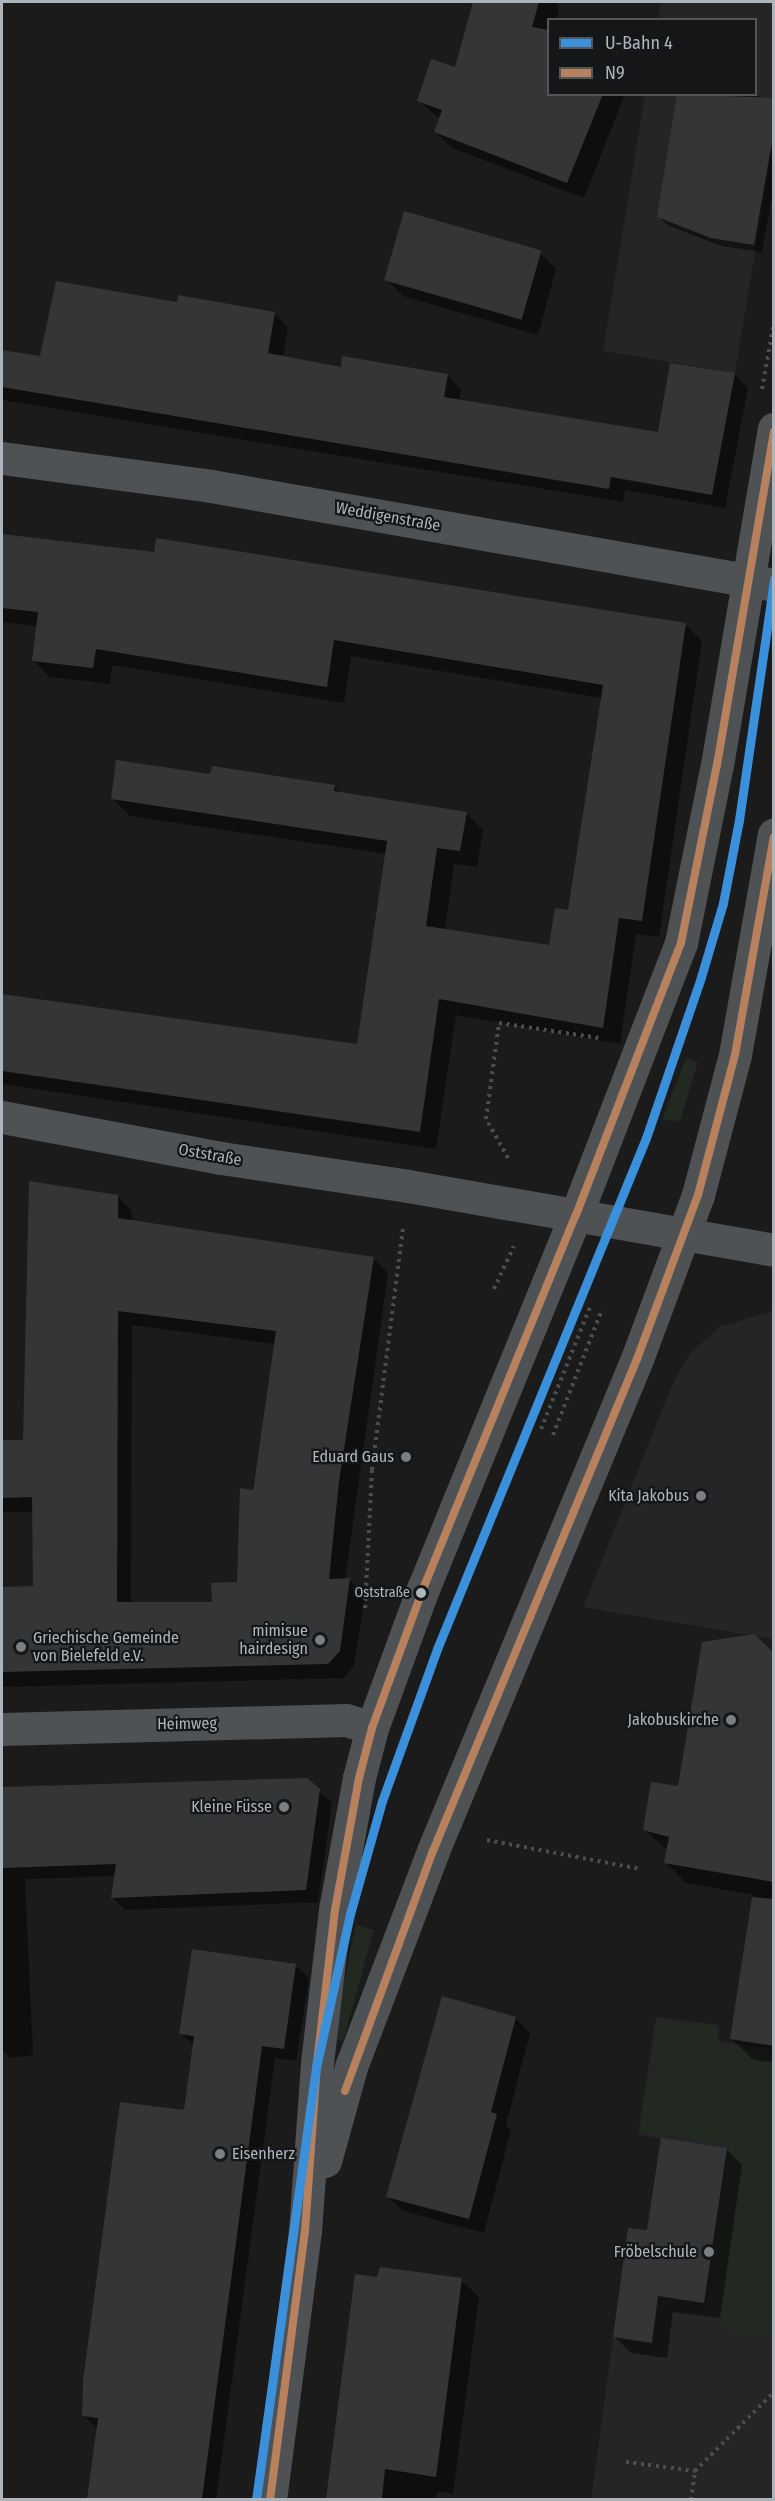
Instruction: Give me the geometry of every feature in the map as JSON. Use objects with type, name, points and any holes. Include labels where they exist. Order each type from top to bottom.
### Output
[{"type":"street","points":[[270,2499],[305,2231],[318,2063],[335,1910],[372,1728],[423,1589],[576,1215],[681,944],[717,765],[760,583],[774,429]]},
{"type":"street","name":"Weddigenstraße","points":[[2,458],[211,486],[760,583]]},
{"type":"street","points":[[305,2231],[351,2067],[433,1851],[637,1359],[684,1235],[735,1055],[774,834]]},
{"type":"street","name":"Oststraße","points":[[2,1117],[221,1158],[408,1186],[774,1250]]},
{"type":"street","name":"Heimweg","points":[[2,1729],[346,1720],[372,1728]]},
{"type":"path","points":[[760,398],[774,322]]},
{"type":"path","points":[[508,1158],[486,1119],[499,1023],[602,1039]]},
{"type":"path","points":[[365,1608],[372,1470],[408,1186]]},
{"type":"path","points":[[541,1429],[590,1307]]},
{"type":"path","points":[[553,1435],[602,1309]]},
{"type":"path","points":[[487,1840],[641,1869]]},
{"type":"path","points":[[691,2499],[695,2471],[774,2392]]},
{"type":"path","points":[[626,2462],[695,2471]]},
{"type":"shaded area","points":[[661,2],[773,2],[773,142],[735,373],[603,351],[645,96],[757,96],[757,18],[658,18]]},
{"type":"shaded area","points":[[686,1058],[698,1062],[680,1121],[662,1120]]},
{"type":"shaded area","name":"Kita Jakobus","points":[[773,1311],[773,1639],[583,1607],[672,1385],[690,1354],[719,1327]]},
{"type":"shaded area","points":[[356,1925],[374,1930],[343,2041],[332,2039]]},
{"type":"shaded area","name":"Fröbelschule","points":[[656,2017],[719,2025],[718,2041],[773,2049],[773,2499],[591,2500],[616,2316],[647,2230],[661,2139],[638,2134]]},
{"type":"shaded area","points":[[658,2020],[716,2027],[714,2044],[773,2052],[773,2335],[737,2335],[721,2328],[706,2307],[729,2145],[640,2131]]},
{"type":"building","points":[[473,2],[539,2],[532,27],[547,30],[547,96],[602,96],[567,183],[434,132],[442,110],[417,101],[431,59],[455,67]]},
{"type":"building","points":[[677,96],[774,98],[774,130],[754,245],[711,238],[657,217]]},
{"type":"building","points":[[404,211],[541,250],[522,320],[384,280]]},
{"type":"building","points":[[56,281],[177,302],[178,295],[275,312],[268,353],[341,367],[342,356],[448,374],[444,397],[658,432],[670,363],[735,373],[712,495],[611,477],[609,489],[2,387],[2,350],[40,356]]},
{"type":"building","points":[[2,534],[154,552],[156,538],[686,623],[642,921],[619,918],[603,1028],[439,999],[420,1132],[2,1071],[2,994],[357,1044],[387,841],[111,799],[116,760],[210,774],[212,766],[335,785],[334,791],[467,812],[460,851],[437,848],[426,926],[549,945],[555,908],[568,910],[603,685],[334,640],[327,687],[96,649],[93,668],[32,661],[38,612],[2,608]]},
{"type":"building","points":[[29,1181],[118,1195],[118,1218],[374,1257],[339,1481],[329,1579],[350,1578],[340,1651],[328,1664],[2,1672],[2,1587],[33,1586],[32,1497],[2,1498],[2,1440],[23,1440]],"holes":[[[118,1311],[276,1331],[253,1490],[240,1488],[237,1582],[211,1583],[212,1602],[117,1602]]]},
{"type":"building","name":"Jakobuskirche","points":[[754,1634],[774,1653],[774,1882],[664,1863],[669,1837],[643,1830],[651,1782],[678,1786],[702,1642]]},
{"type":"building","points":[[307,1778],[320,1789],[306,1890],[111,1898],[116,1864],[2,1868],[2,1787]]},
{"type":"building","points":[[752,1897],[774,1899],[774,2046],[730,2039]]},
{"type":"building","points":[[192,1949],[296,1964],[284,2049],[262,2046],[202,2499],[87,2499],[98,2418],[82,2416],[83,2381],[120,2102],[184,2110],[194,2036],[179,2034]]},
{"type":"building","points":[[442,1996],[516,2017],[491,2112],[497,2114],[469,2219],[386,2197]]},
{"type":"building","points":[[661,2138],[727,2148],[704,2303],[658,2296],[652,2343],[613,2337],[628,2228],[647,2230]]},
{"type":"building","points":[[380,2267],[462,2278],[436,2477],[385,2469],[382,2499],[326,2499],[355,2274],[377,2277]]},
{"type":"metro line","name":"4","points":[[256,2500],[317,2063],[350,1914],[382,1801],[437,1649],[646,1138],[701,977],[723,903],[739,820],[774,579]]},
{"type":"transit line","name":"N9","points":[[270,2500],[305,2231],[317,2063],[335,1910],[359,1778],[372,1728],[423,1589],[576,1215],[681,943],[717,765],[774,432]]},
{"type":"transit line","name":"N9","points":[[345,2091],[433,1851],[637,1359],[698,1195],[735,1055],[774,837]]},
{"type":"place","name":"Eduard Gaus","points":[[406,1457]]},
{"type":"place","name":"Kita Jakobus","points":[[701,1496]]},
{"type":"place","name":"Oststraße","points":[[421,1593]]},
{"type":"place","name":"mimisue hairdesign","points":[[320,1640]]},
{"type":"place","name":"Griechische Gemeinde von Bielefeld e.V.","points":[[21,1647]]},
{"type":"place","name":"Jakobuskirche","points":[[731,1720]]},
{"type":"place","name":"Kleine Füsse","points":[[284,1807]]},
{"type":"place","name":"Eisenherz","points":[[220,2154]]},
{"type":"place","name":"Fröbelschule","points":[[709,2252]]}]
